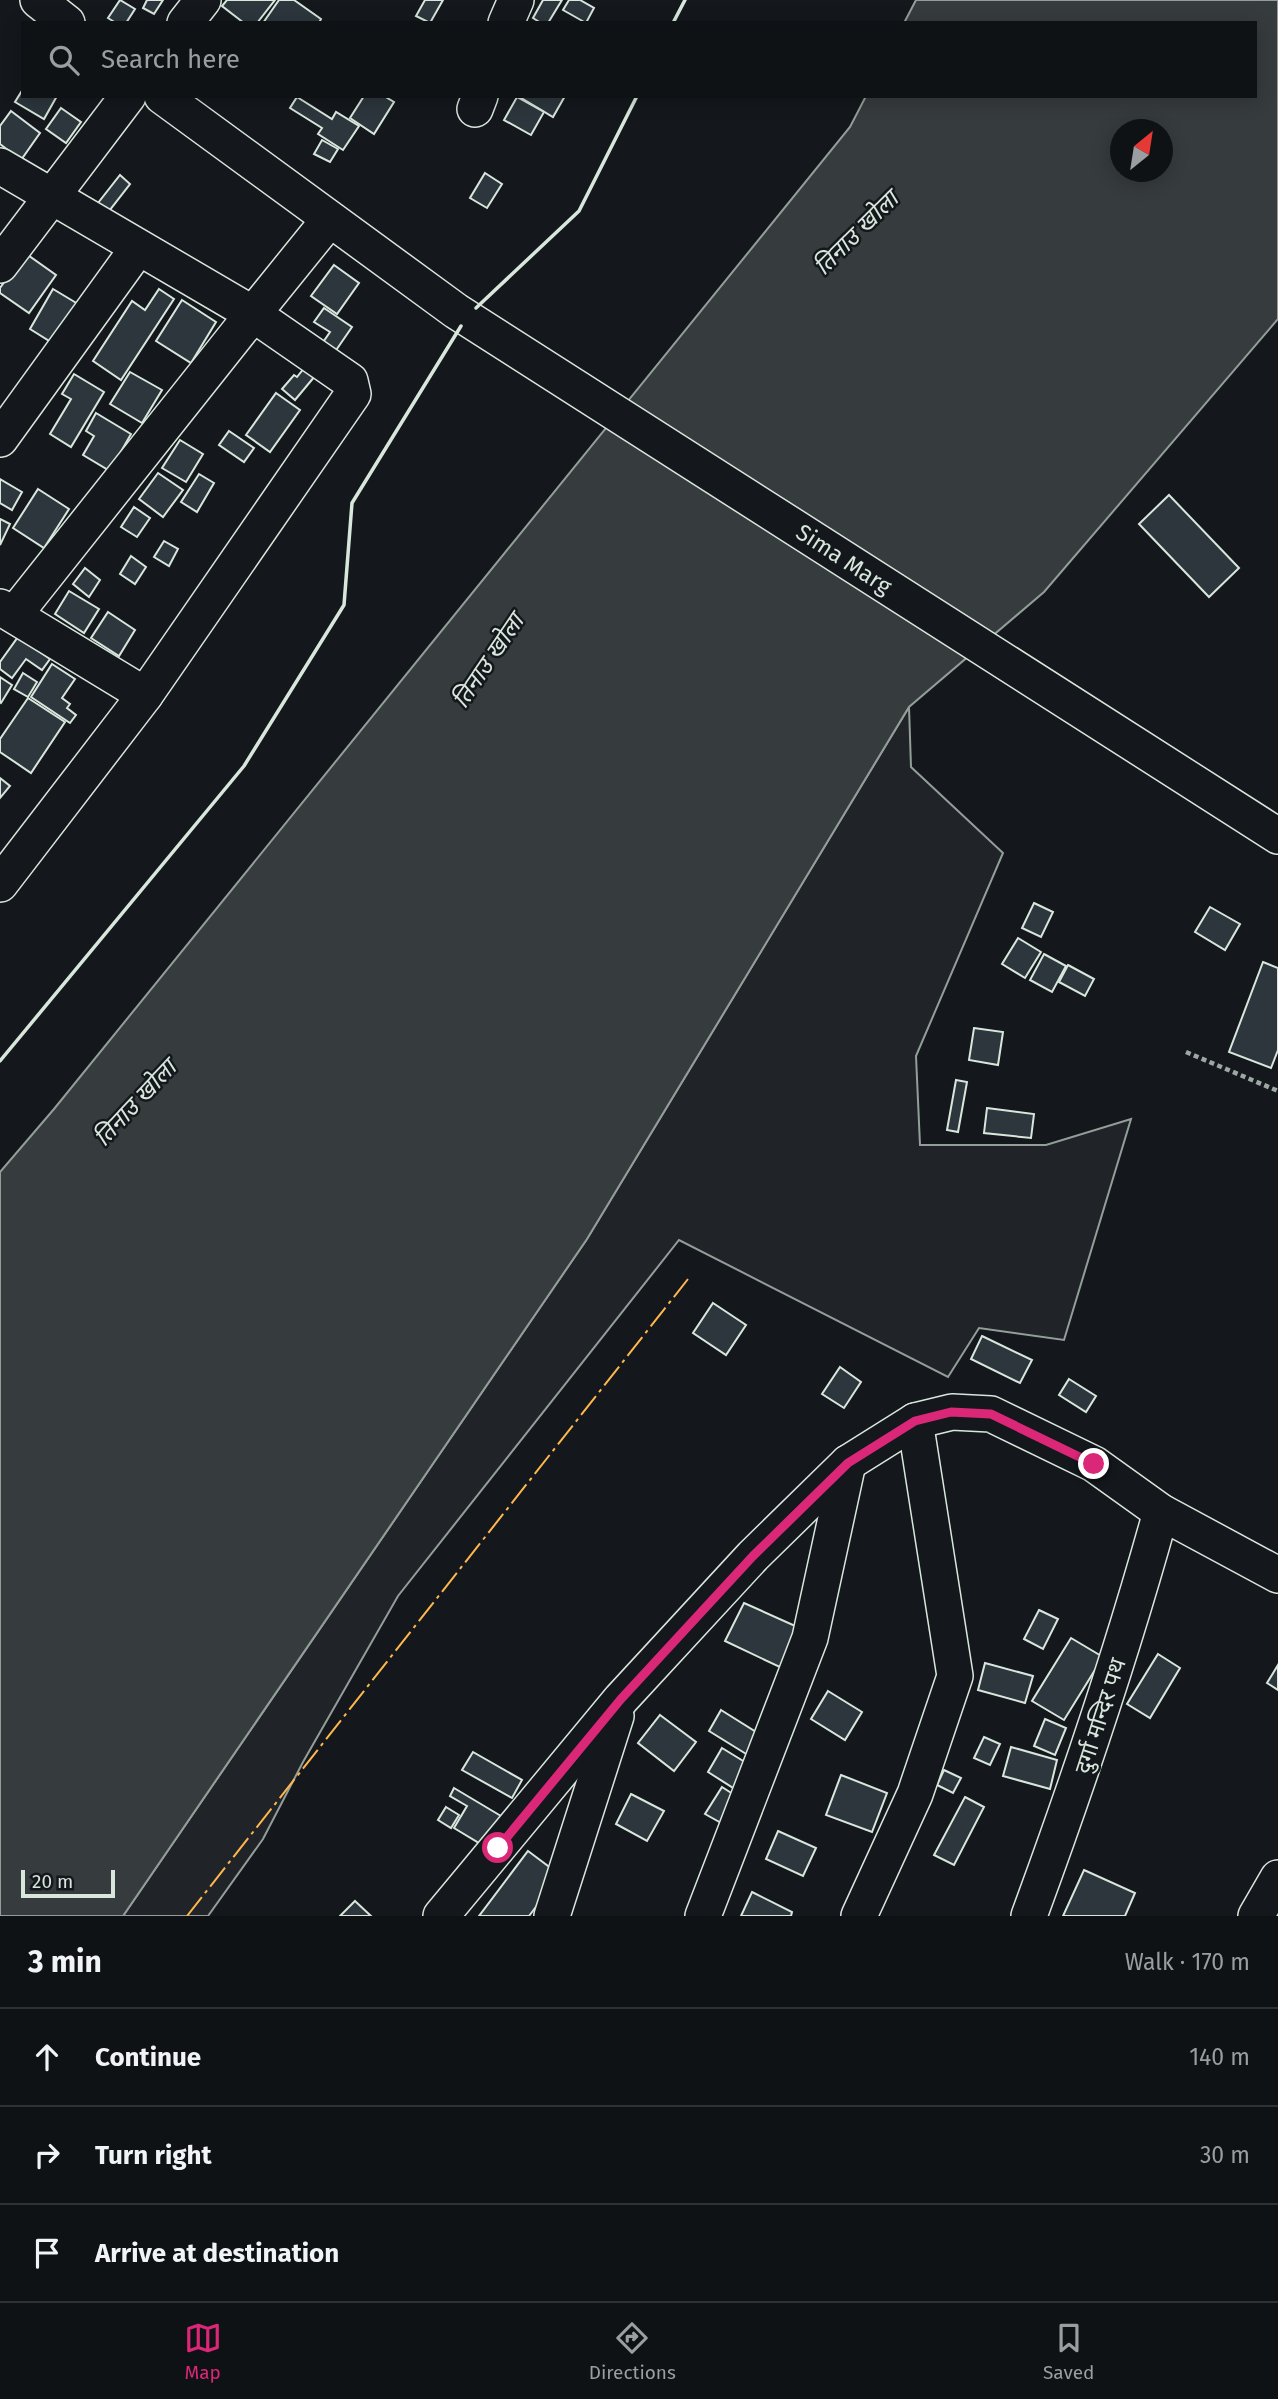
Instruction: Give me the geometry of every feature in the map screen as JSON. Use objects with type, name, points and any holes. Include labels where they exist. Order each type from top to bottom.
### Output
[{"type":"street","points":[[187,21],[203,0]]},
{"type":"street","points":[[507,21],[516,0]]},
{"type":"street","points":[[0,265],[127,98]]},
{"type":"street","name":"Sima Marg","points":[[165,98],[456,311],[1267,829]]},
{"type":"street","points":[[0,166],[253,314],[350,381],[353,394],[145,695],[0,884]]},
{"type":"street","points":[[145,695],[7,611],[329,219]]},
{"type":"street","points":[[0,439],[138,248]]},
{"type":"street","points":[[441,1916],[621,1699],[753,1556],[848,1463],[915,1421],[951,1412],[991,1414],[1094,1464],[1161,1513],[1278,1575]]},
{"type":"street","points":[[859,1916],[915,1794],[955,1676],[915,1421]]},
{"type":"street","points":[[703,1916],[810,1638],[848,1463]]},
{"type":"street","name":"दुर्गा मन्दिर पथ","points":[[1029,1916],[1075,1792],[1131,1620],[1161,1513]]},
{"type":"street","points":[[552,1916],[621,1699]]},
{"type":"street","points":[[1261,1915],[1278,1878]]},
{"type":"path","points":[[1185,1052],[1278,1091]]},
{"type":"shaded area","points":[[909,707],[911,767],[1003,853],[916,1056],[920,1145],[1046,1145],[1131,1119],[1064,1340],[979,1328],[948,1377],[679,1240],[398,1596],[303,1762],[263,1839],[208,1916],[123,1916],[587,1239]]},
{"type":"water","name":"तिनाउ खोला","points":[[916,0],[1278,0],[1278,319],[1044,592],[909,707],[587,1239],[123,1916],[0,1916],[0,1172],[54,1109],[850,127],[865,98],[1257,98],[1257,21],[905,21]]},
{"type":"building","points":[[120,0],[135,9],[127,21],[113,21],[108,18]]},
{"type":"building","points":[[147,0],[163,0],[154,14],[143,8]]},
{"type":"building","points":[[227,0],[275,0],[259,21],[241,21],[222,6]]},
{"type":"building","points":[[279,0],[294,0],[321,19],[320,21],[264,21]]},
{"type":"building","points":[[425,0],[443,0],[431,21],[416,16]]},
{"type":"building","points":[[543,0],[562,0],[549,21],[533,18]]},
{"type":"building","points":[[569,0],[580,0],[594,8],[587,21],[563,10]]},
{"type":"building","points":[[21,92],[21,98],[56,98],[44,119],[15,102]]},
{"type":"building","points":[[299,98],[332,119],[336,112],[359,126],[343,150],[318,134],[322,128],[290,108]]},
{"type":"building","points":[[363,98],[387,98],[394,102],[374,134],[350,118]]},
{"type":"building","points":[[516,98],[544,112],[531,135],[504,120]]},
{"type":"building","points":[[521,98],[564,98],[553,117]]},
{"type":"building","points":[[61,108],[81,122],[66,143],[46,129]]},
{"type":"building","points":[[11,111],[40,133],[21,160],[0,144],[0,126]]},
{"type":"building","points":[[322,140],[338,149],[330,162],[314,154]]},
{"type":"building","points":[[485,173],[502,184],[487,208],[470,198]]},
{"type":"building","points":[[120,175],[130,184],[109,211],[98,203]]},
{"type":"building","points":[[25,253],[56,275],[29,313],[0,293],[0,288]]},
{"type":"building","points":[[334,265],[359,283],[337,314],[311,296]]},
{"type":"building","points":[[53,289],[83,307],[59,347],[30,329]]},
{"type":"building","points":[[159,289],[174,299],[121,380],[93,361],[132,301],[145,310]]},
{"type":"building","points":[[182,300],[216,322],[191,363],[156,341]]},
{"type":"building","points":[[324,308],[352,327],[330,359],[317,351],[330,332],[314,322]]},
{"type":"building","points":[[305,367],[315,376],[295,400],[282,389]]},
{"type":"building","points":[[130,372],[162,390],[142,423],[110,404]]},
{"type":"building","points":[[74,374],[104,392],[71,447],[50,434],[71,399],[62,394]]},
{"type":"building","points":[[276,393],[300,410],[270,452],[246,435]]},
{"type":"building","points":[[96,413],[131,434],[110,471],[83,455],[94,436],[86,431]]},
{"type":"building","points":[[229,431],[254,448],[244,462],[219,445]]},
{"type":"building","points":[[180,440],[203,454],[186,482],[162,468]]},
{"type":"building","points":[[158,473],[183,490],[163,517],[139,499]]},
{"type":"building","points":[[199,474],[214,483],[197,512],[181,502]]},
{"type":"building","points":[[0,479],[22,492],[12,510],[0,503]]},
{"type":"building","points":[[38,489],[69,509],[44,548],[13,528]]},
{"type":"building","points":[[1169,495],[1239,568],[1209,597],[1139,524]]},
{"type":"building","points":[[134,507],[150,518],[137,537],[121,527]]},
{"type":"building","points":[[0,519],[10,524],[0,545]]},
{"type":"building","points":[[164,541],[178,549],[169,566],[154,557]]},
{"type":"building","points":[[131,556],[146,567],[135,584],[120,574]]},
{"type":"building","points":[[85,568],[100,580],[89,597],[73,584]]},
{"type":"building","points":[[69,591],[99,609],[84,633],[55,614]]},
{"type":"building","points":[[108,612],[135,630],[119,656],[91,638]]},
{"type":"building","points":[[18,637],[50,659],[42,670],[26,659],[12,678],[0,669],[0,662]]},
{"type":"building","points":[[52,664],[75,679],[62,698],[70,704],[67,708],[76,715],[70,723],[31,697]]},
{"type":"building","points":[[23,673],[37,682],[28,697],[14,689]]},
{"type":"building","points":[[0,677],[12,685],[1,703],[0,702]]},
{"type":"building","points":[[28,698],[65,722],[31,773],[0,752],[0,739]]},
{"type":"building","points":[[0,778],[10,786],[0,798]]},
{"type":"building","points":[[1034,903],[1053,912],[1041,937],[1022,928]]},
{"type":"building","points":[[1210,907],[1240,924],[1225,950],[1195,932]]},
{"type":"building","points":[[1018,938],[1041,952],[1025,978],[1002,964]]},
{"type":"building","points":[[1044,954],[1066,966],[1052,992],[1030,980]]},
{"type":"building","points":[[1263,962],[1278,968],[1278,1050],[1271,1068],[1229,1052]]},
{"type":"building","points":[[1068,965],[1094,979],[1085,996],[1059,982]]},
{"type":"building","points":[[974,1028],[1003,1032],[998,1065],[969,1060]]},
{"type":"building","points":[[956,1080],[967,1082],[958,1132],[947,1130]]},
{"type":"building","points":[[987,1108],[1034,1114],[1031,1138],[984,1133]]},
{"type":"building","points":[[713,1303],[746,1325],[726,1355],[693,1333]]},
{"type":"building","points":[[982,1336],[1032,1360],[1020,1383],[971,1359]]},
{"type":"building","points":[[840,1367],[861,1382],[844,1408],[822,1394]]},
{"type":"building","points":[[1069,1379],[1096,1396],[1086,1412],[1059,1395]]},
{"type":"building","points":[[744,1603],[802,1629],[784,1669],[725,1641]]},
{"type":"building","points":[[1039,1610],[1058,1619],[1043,1649],[1024,1639]]},
{"type":"building","points":[[1071,1638],[1103,1657],[1064,1720],[1032,1701]]},
{"type":"building","points":[[1158,1654],[1180,1668],[1150,1718],[1127,1704]]},
{"type":"building","points":[[985,1663],[1033,1676],[1025,1703],[978,1690]]},
{"type":"building","points":[[1278,1665],[1278,1690],[1267,1683]]},
{"type":"building","points":[[828,1691],[862,1712],[845,1740],[811,1719]]},
{"type":"building","points":[[721,1710],[764,1737],[751,1757],[709,1731]]},
{"type":"building","points":[[660,1715],[696,1742],[674,1771],[638,1743]]},
{"type":"building","points":[[1045,1719],[1066,1728],[1055,1755],[1034,1746]]},
{"type":"building","points":[[984,1737],[1000,1744],[990,1765],[974,1758]]},
{"type":"building","points":[[1011,1747],[1057,1760],[1050,1789],[1003,1776]]},
{"type":"building","points":[[722,1748],[753,1767],[738,1791],[708,1772]]},
{"type":"building","points":[[473,1752],[522,1780],[512,1798],[462,1770]]},
{"type":"building","points":[[944,1770],[961,1778],[953,1793],[937,1785]]},
{"type":"building","points":[[841,1775],[887,1793],[872,1832],[826,1815]]},
{"type":"building","points":[[722,1787],[739,1798],[723,1824],[705,1814]]},
{"type":"building","points":[[454,1788],[501,1816],[484,1846],[454,1828],[467,1806],[450,1796]]},
{"type":"building","points":[[631,1794],[664,1811],[647,1841],[616,1824]]},
{"type":"building","points":[[965,1797],[984,1807],[954,1865],[934,1855]]},
{"type":"building","points":[[446,1807],[459,1815],[451,1828],[438,1820]]},
{"type":"building","points":[[778,1831],[816,1848],[803,1876],[766,1859]]},
{"type":"building","points":[[528,1851],[560,1875],[529,1916],[479,1916]]},
{"type":"building","points":[[1084,1870],[1135,1893],[1125,1916],[1063,1916]]},
{"type":"building","points":[[752,1892],[792,1912],[791,1916],[741,1916]]},
{"type":"building","points":[[355,1901],[371,1916],[340,1916]]},
{"type":"wall","points":[[674,21],[685,0]]},
{"type":"wall","points":[[476,308],[579,211],[636,98]]},
{"type":"wall","points":[[0,1061],[244,766],[344,605],[352,503],[461,326]]},
{"type":"power","points":[[187,1916],[688,1279]]},
{"type":"route","points":[[498,1848],[621,1699],[753,1556],[848,1463],[915,1421],[951,1412],[991,1414],[1094,1464]]}]
